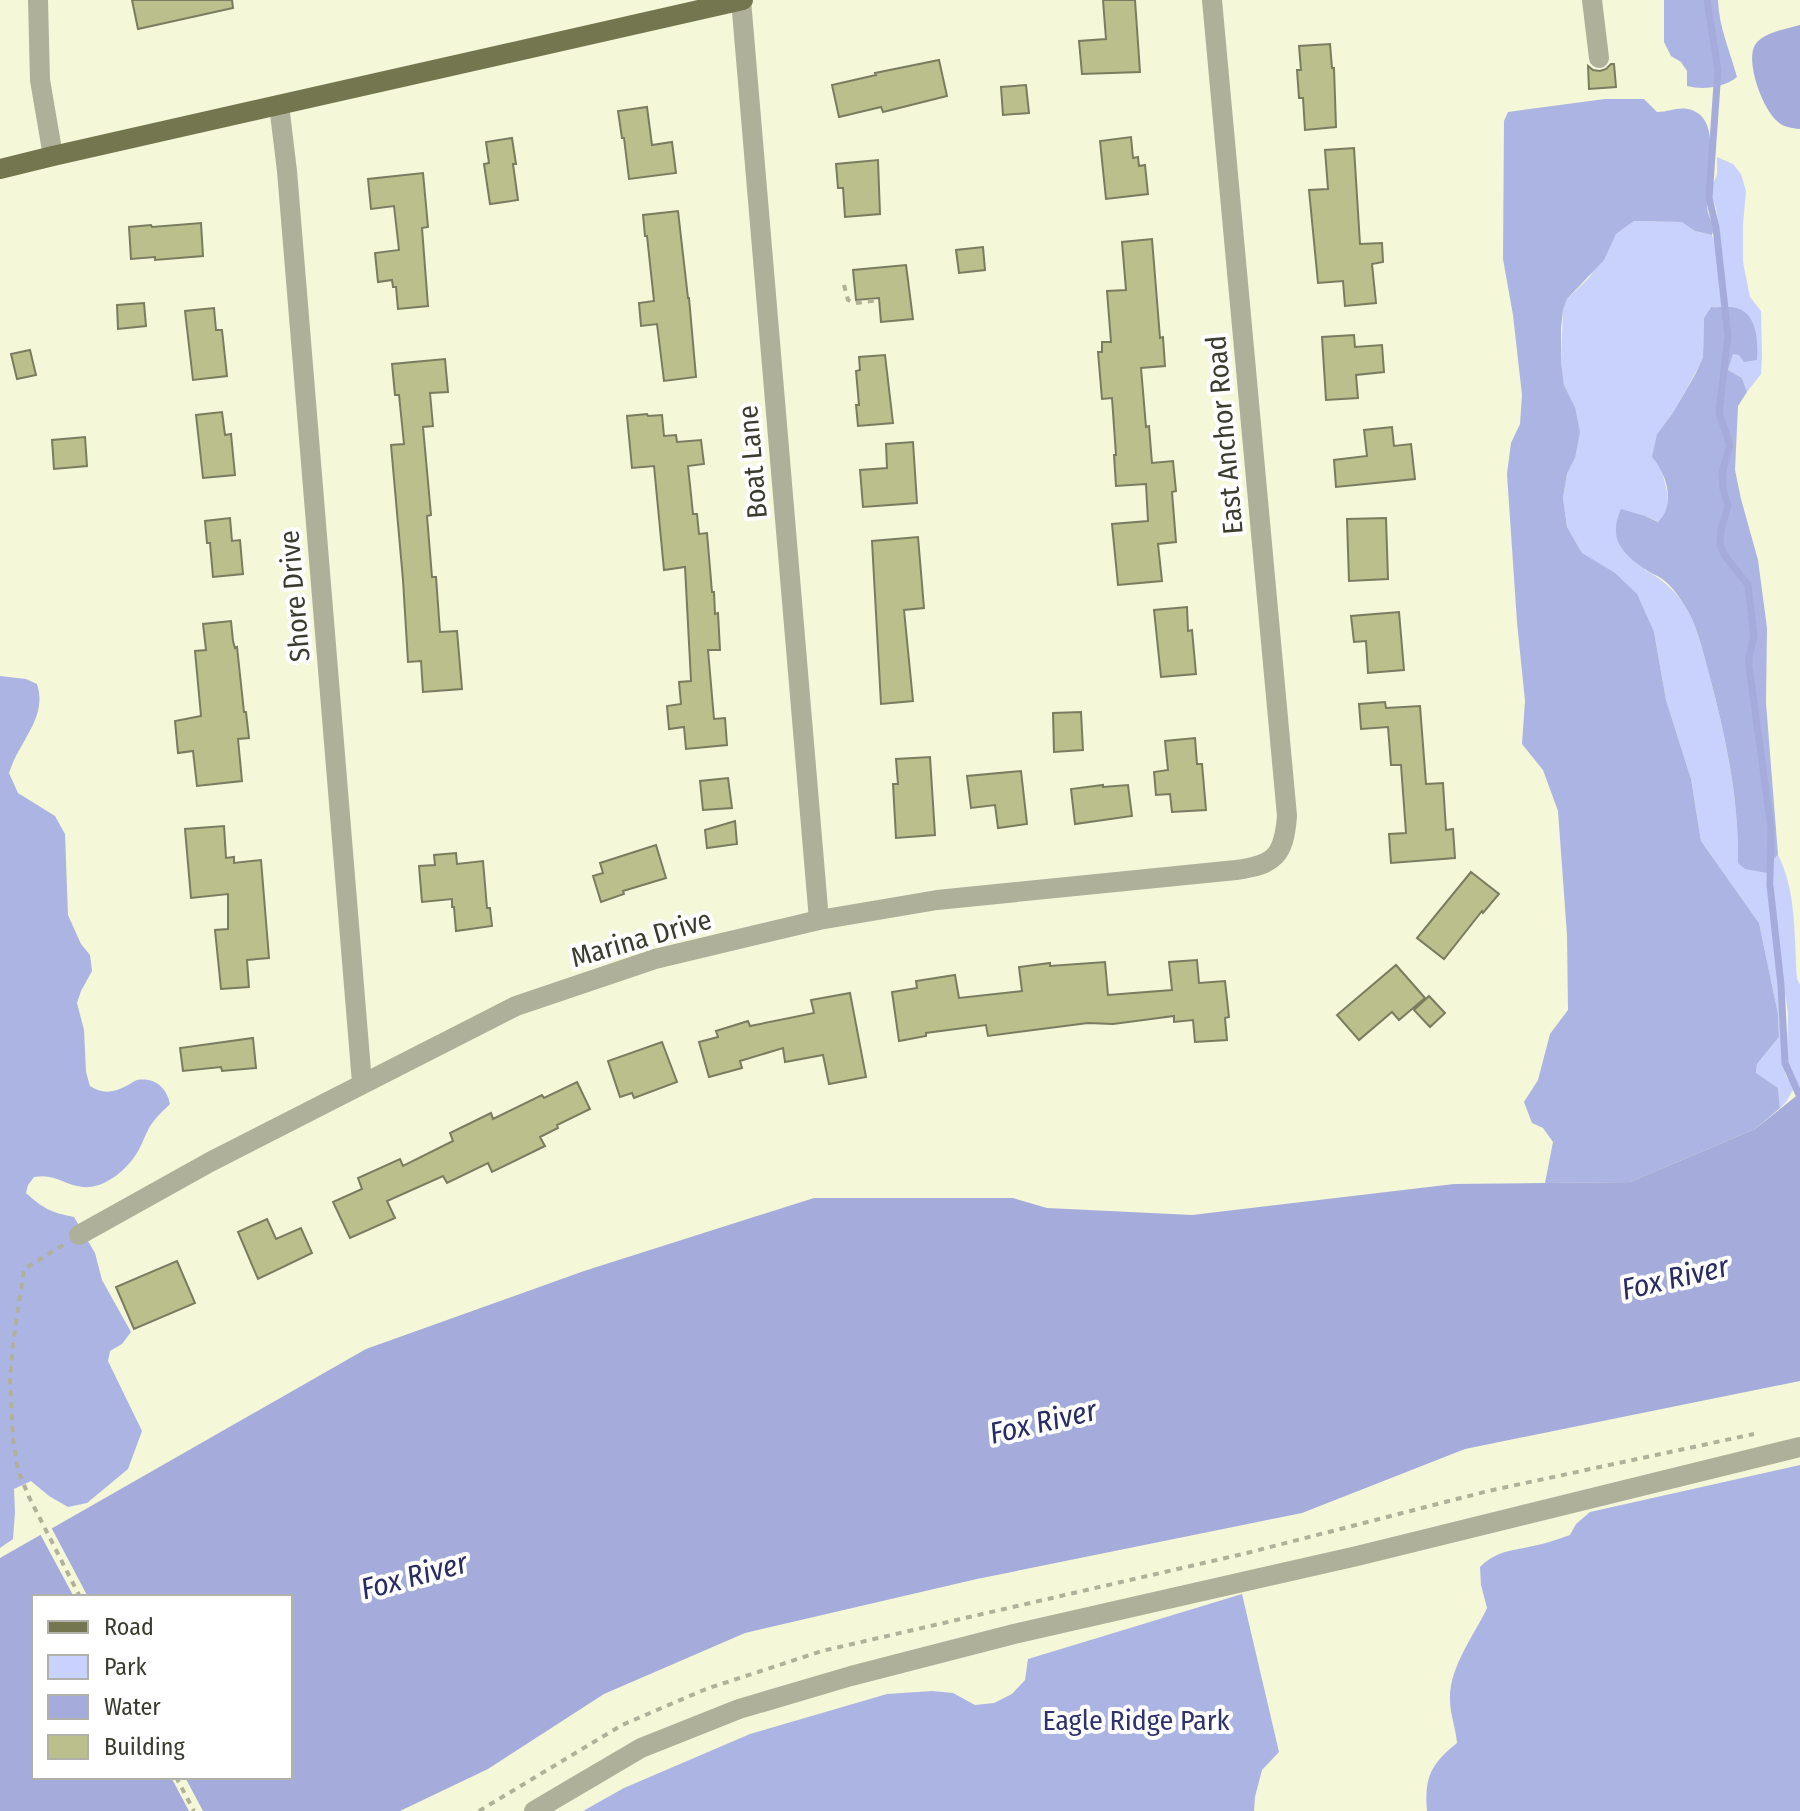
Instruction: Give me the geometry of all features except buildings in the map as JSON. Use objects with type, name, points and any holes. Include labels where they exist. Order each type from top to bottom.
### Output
[{"type":"main road","points":[[0,169],[742,0]]},
{"type":"street","points":[[38,0],[40,80],[53,156]]},
{"type":"street","name":"Boat Lane","points":[[742,0],[819,920]]},
{"type":"street","name":"East Anchor Road","points":[[1212,0],[1287,816],[1283,846],[1271,861]]},
{"type":"street","points":[[1592,0],[1599,58]]},
{"type":"street","name":"Shore Drive","points":[[279,105],[362,1083]]},
{"type":"street","name":"Marina Drive","points":[[79,1235],[210,1162],[516,1006],[655,959],[819,920],[937,900],[1236,870],[1271,861]]},
{"type":"street","points":[[534,1811],[641,1748],[739,1709],[809,1688],[1014,1634],[1357,1556],[1800,1447]]},
{"type":"path","points":[[844,285],[848,300],[855,303],[879,300]]},
{"type":"path","points":[[79,1235],[24,1269],[10,1380],[18,1470],[79,1595]]},
{"type":"path","points":[[177,1779],[194,1811]]},
{"type":"green space","points":[[1664,0],[1718,0],[1737,77],[1713,87],[1687,86],[1687,71],[1681,62],[1671,56],[1664,42]]},
{"type":"green space","points":[[1605,99],[1644,99],[1657,112],[1688,109],[1698,113],[1705,121],[1710,142],[1707,206],[1713,229],[1712,235],[1695,231],[1682,222],[1634,221],[1616,234],[1604,260],[1567,299],[1561,328],[1561,361],[1564,385],[1575,407],[1580,432],[1563,498],[1567,527],[1582,553],[1615,573],[1637,594],[1654,632],[1666,700],[1691,779],[1701,841],[1759,923],[1778,1014],[1779,1037],[1757,1064],[1756,1073],[1778,1088],[1780,1108],[1755,1129],[1630,1182],[1545,1183],[1553,1142],[1543,1128],[1532,1123],[1524,1102],[1538,1080],[1550,1034],[1568,1010],[1567,935],[1558,811],[1543,770],[1522,744],[1525,701],[1507,474],[1511,443],[1520,424],[1522,395],[1503,259],[1504,121],[1508,112]]},
{"type":"green space","points":[[1717,157],[1733,164],[1741,174],[1746,191],[1743,262],[1750,297],[1761,311],[1762,356],[1761,374],[1747,392],[1742,378],[1728,370],[1733,353],[1739,355],[1738,308],[1728,308],[1719,227],[1712,198]]},
{"type":"green space","points":[[1634,221],[1683,222],[1695,231],[1712,235],[1716,246],[1723,308],[1711,307],[1704,318],[1703,357],[1672,414],[1657,434],[1668,502],[1659,522],[1645,516],[1645,570],[1672,590],[1693,621],[1730,765],[1738,863],[1767,873],[1778,972],[1782,1060],[1793,1090],[1780,1108],[1778,1088],[1756,1074],[1757,1064],[1779,1037],[1778,1014],[1759,923],[1701,841],[1691,779],[1666,700],[1654,632],[1582,553],[1567,527],[1563,498],[1567,474],[1575,458],[1575,407],[1564,385],[1561,361],[1563,310],[1567,299],[1589,278],[1616,234]]},
{"type":"green space","points":[[1711,307],[1734,307],[1744,312],[1753,323],[1757,337],[1757,360],[1744,362],[1739,355],[1733,354],[1728,370],[1742,378],[1747,392],[1738,406],[1735,470],[1758,560],[1767,628],[1766,703],[1778,855],[1767,873],[1745,869],[1738,863],[1730,765],[1693,621],[1664,580],[1647,571],[1623,551],[1616,528],[1621,509],[1658,522],[1664,515],[1667,490],[1662,472],[1652,457],[1657,434],[1672,414],[1703,357],[1704,318]]},
{"type":"green space","points":[[0,676],[26,679],[37,684],[39,708],[36,719],[9,773],[18,793],[55,816],[65,834],[68,915],[81,944],[90,955],[92,971],[77,1003],[84,1030],[86,1072],[90,1086],[108,1092],[137,1080],[149,1080],[163,1089],[170,1104],[151,1125],[130,1162],[105,1182],[83,1187],[41,1176],[34,1177],[28,1185],[26,1193],[38,1203],[74,1217],[95,1253],[102,1280],[131,1332],[122,1344],[110,1351],[108,1361],[142,1431],[128,1469],[87,1503],[68,1507],[31,1481],[14,1489],[13,1539],[0,1548]]},
{"type":"green space","points":[[1778,855],[1792,900],[1797,979],[1800,985],[1800,1092],[1787,1064],[1788,1014],[1775,918],[1773,860]]},
{"type":"green space","points":[[1800,1465],[1800,1811],[1427,1811],[1431,1772],[1457,1743],[1450,1705],[1454,1676],[1487,1608],[1480,1567],[1504,1552],[1570,1535],[1576,1524],[1590,1512]]},
{"type":"green space","name":"Eagle Ridge Park","points":[[1242,1594],[1279,1752],[1262,1770],[1254,1811],[583,1811],[624,1788],[750,1734],[887,1694],[932,1691],[953,1693],[975,1705],[994,1703],[1012,1694],[1025,1680],[1028,1659]]},
{"type":"water","points":[[1800,25],[1800,129],[1782,125],[1772,115],[1757,85],[1752,53],[1764,37]]},
{"type":"water","name":"Fox River","points":[[1800,1093],[1800,1381],[1465,1449],[1302,1513],[977,1579],[745,1633],[604,1694],[488,1769],[400,1811],[0,1811],[0,1558],[366,1349],[584,1271],[814,1198],[1013,1198],[1047,1208],[1192,1215],[1454,1184],[1630,1182],[1755,1129]]},
{"type":"pier","points":[[50,1525],[87,1595],[73,1595],[39,1532]]},
{"type":"pier","points":[[172,1779],[186,1779],[203,1811],[189,1811]]},
{"type":"waterway","points":[[1707,0],[1718,70],[1709,198],[1716,227],[1728,336],[1719,413],[1730,445],[1722,473],[1728,506],[1720,545],[1748,585],[1754,637],[1749,666],[1771,828],[1770,885],[1781,985],[1785,1063],[1800,1097]]}]
